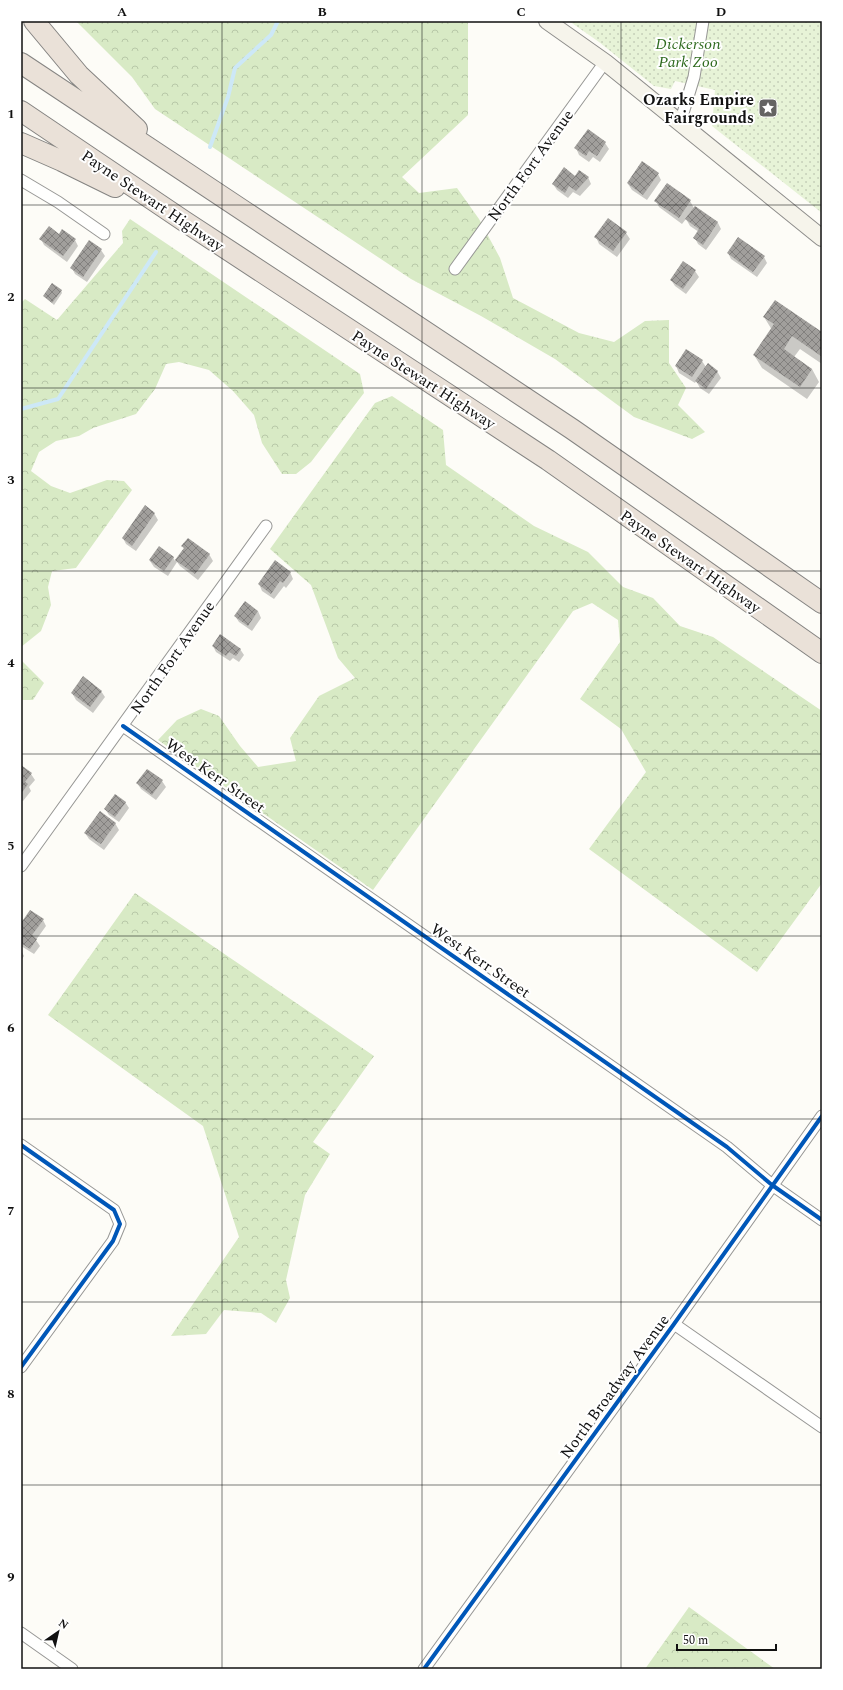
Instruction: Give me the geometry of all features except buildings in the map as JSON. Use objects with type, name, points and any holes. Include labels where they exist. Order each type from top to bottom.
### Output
[{"type":"highway","points":[[34,21],[74,69],[96,92],[192,178]]},
{"type":"highway","points":[[21,63],[572,429],[822,603]]},
{"type":"highway","name":"Payne Stewart Highway","points":[[21,111],[184,221],[548,460],[822,653]]},
{"type":"highway","points":[[21,143],[62,160],[184,221]]},
{"type":"main road","points":[[547,21],[605,62],[822,238]]},
{"type":"street","points":[[680,123],[694,77],[704,21]]},
{"type":"street","name":"North Fort Avenue","points":[[455,269],[605,62]]},
{"type":"street","points":[[21,180],[52,198],[104,234]]},
{"type":"street","name":"North Fort Avenue","points":[[21,866],[266,526]]},
{"type":"street","name":"West Kerr Street","points":[[123,726],[727,1147],[772,1185],[822,1220]]},
{"type":"street","name":"North Broadway Avenue","points":[[424,1669],[674,1324],[822,1116]]},
{"type":"street","points":[[21,1145],[114,1210],[120,1224],[113,1241],[21,1367]]},
{"type":"street","points":[[674,1324],[822,1427]]},
{"type":"street","points":[[21,1634],[58,1665],[72,1669]]},
{"type":"green space","points":[[76,21],[465,21],[468,23],[468,115],[402,177],[419,193],[457,188],[479,219],[500,258],[513,298],[579,333],[614,342],[645,321],[669,320],[669,363],[686,388],[678,405],[705,432],[692,439],[634,417],[555,359],[481,316],[411,279],[155,109],[132,77]]},
{"type":"green space","name":"Ozarks Empire Fairgrounds","points":[[569,21],[822,21],[822,213],[712,126],[715,90],[675,81],[671,89],[654,86],[599,42]]},
{"type":"green space","points":[[130,219],[360,374],[364,393],[311,462],[296,474],[282,474],[262,443],[254,415],[233,391],[209,370],[179,362],[166,364],[155,389],[136,414],[93,428],[79,436],[56,441],[39,452],[31,471],[51,486],[70,493],[107,480],[124,481],[132,490],[76,568],[52,571],[48,587],[51,605],[41,631],[21,647],[21,303],[25,299],[57,320],[123,243],[122,231]]},
{"type":"green space","points":[[392,396],[443,430],[446,465],[534,526],[588,552],[623,587],[653,598],[680,626],[713,637],[822,711],[822,883],[757,972],[589,849],[646,772],[621,729],[580,699],[620,642],[618,620],[592,603],[573,611],[373,890],[158,740],[177,720],[201,709],[219,716],[240,746],[258,767],[296,761],[290,738],[319,696],[355,678],[338,658],[311,585],[270,549],[375,403]]},
{"type":"green space","points":[[21,660],[44,683],[33,700],[21,700]]},
{"type":"green space","points":[[135,893],[374,1056],[313,1142],[330,1154],[305,1195],[286,1280],[290,1298],[276,1323],[261,1313],[224,1310],[206,1334],[171,1336],[239,1237],[203,1126],[48,1015]]},
{"type":"green space","points":[[689,1607],[775,1669],[645,1669]]},
{"type":"waterway","points":[[210,147],[228,97],[235,68],[271,35],[278,21]]},
{"type":"waterway","points":[[21,409],[58,399],[156,252]]},
{"type":"cycle path","points":[[123,726],[727,1147],[772,1185],[822,1220]]},
{"type":"cycle path","points":[[424,1669],[674,1324],[822,1116]]},
{"type":"cycle path","points":[[21,1145],[114,1210],[120,1224],[113,1241],[21,1367]]},
{"type":"place","name":"Ozarks Empire Fairgrounds","points":[[768,108]]},
{"type":"park label","name":"Dickerson Park Zoo","points":[[688,52]]}]
